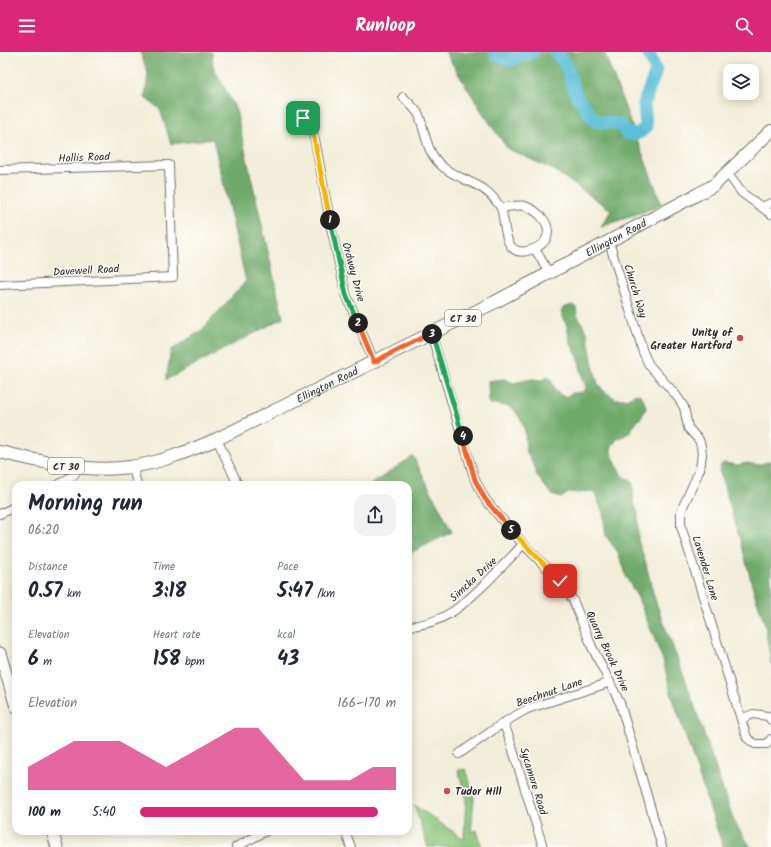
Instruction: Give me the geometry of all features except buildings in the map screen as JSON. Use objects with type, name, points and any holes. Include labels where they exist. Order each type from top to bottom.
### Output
[{"type":"main road","name":"Ellington Road","points":[[0,452],[78,468],[113,469],[133,467],[156,462],[186,452],[217,439],[495,302],[698,194],[714,185],[771,131]]},
{"type":"main road","points":[[0,653],[12,694]]},
{"type":"main road","points":[[53,835],[57,847]]},
{"type":"street","points":[[403,97],[418,114],[428,147],[434,159],[455,175],[490,193],[501,208],[505,235],[513,248],[522,252],[535,249],[544,243],[548,235],[548,226],[544,218],[524,206],[501,208]]},
{"type":"street","name":"Ordway Drive","points":[[303,118],[310,126],[315,140],[332,232],[346,294],[374,362]]},
{"type":"street","name":"Hollis Road","points":[[0,170],[169,165],[173,277]]},
{"type":"street","points":[[727,173],[742,193],[771,214]]},
{"type":"street","points":[[762,207],[771,203]]},
{"type":"street","name":"Church Way","points":[[609,242],[643,352],[649,365],[676,395],[684,407],[688,428]]},
{"type":"street","points":[[535,249],[549,273]]},
{"type":"street","name":"Davewell Road","points":[[0,285],[173,277]]},
{"type":"street","name":"Quarry Brook Drive","points":[[431,333],[475,480],[485,499],[523,544],[560,581],[573,600],[592,647],[620,703],[662,847]]},
{"type":"street","name":"Lavender Lane","points":[[688,428],[699,440],[702,454],[700,469],[681,511],[682,526],[747,738],[755,744],[767,744],[771,739]]},
{"type":"street","points":[[217,439],[236,481]]},
{"type":"street","points":[[133,467],[136,481]]},
{"type":"street","points":[[64,481],[74,475],[78,468]]},
{"type":"street","points":[[0,514],[12,508]]},
{"type":"street","name":"Simcka Drive","points":[[412,626],[436,621],[452,613],[470,599],[523,544]]},
{"type":"street","name":"Beechnut Lane","points":[[459,754],[503,723],[527,709],[610,682]]},
{"type":"street","points":[[741,719],[753,714],[768,716],[771,720]]},
{"type":"street","name":"Sycamore Road","points":[[503,723],[508,734],[543,847]]},
{"type":"street","points":[[236,847],[258,835]]},
{"type":"street","points":[[346,835],[351,847]]},
{"type":"green space","points":[[140,52],[212,52],[213,66],[236,110],[283,318],[166,380],[171,350],[202,330],[246,281],[213,139],[171,144],[160,109],[145,98],[148,73]]},
{"type":"green space","points":[[445,52],[604,52],[662,205],[601,227],[611,210],[552,169],[508,149],[484,115]]},
{"type":"green space","points":[[572,305],[576,307],[577,315],[587,332],[598,384],[605,392],[616,399],[626,399],[639,394],[643,398],[646,408],[641,418],[637,421],[629,433],[616,440],[611,448],[611,453],[622,476],[631,481],[633,485],[633,500],[638,514],[638,541],[645,560],[654,597],[688,687],[733,819],[751,847],[723,847],[671,693],[663,660],[638,598],[626,577],[617,551],[606,536],[603,513],[596,496],[593,492],[589,491],[579,493],[570,492],[561,498],[552,495],[537,476],[535,468],[526,451],[525,431],[516,412],[508,406],[490,404],[489,402],[488,381],[504,379],[513,383],[532,379],[543,380],[548,376],[556,391],[561,396],[565,397],[573,393],[584,392],[586,388],[578,357],[570,342],[567,326],[561,312],[563,308]]},
{"type":"green space","points":[[413,456],[452,532],[412,552],[412,481],[376,481]]},
{"type":"green space","points":[[771,461],[771,664],[765,624],[754,592],[741,542],[719,470],[723,463],[738,465],[747,463],[757,465]]},
{"type":"green space","points":[[466,769],[474,798],[471,832],[477,830],[482,847],[428,847],[414,805],[464,839],[466,798],[458,770]]},
{"type":"waterway","points":[[495,52],[496,54],[511,60],[533,52]]},
{"type":"waterway","points":[[555,52],[565,63],[576,95],[595,121],[620,124],[627,134],[639,133],[646,127],[644,103],[656,71],[648,52]]},
{"type":"place","name":"Unity of Greater Hartford","points":[[740,338]]},
{"type":"place","name":"Tudor Hill","points":[[447,791]]},
{"type":"route","points":[[303,118],[310,126],[315,140],[332,232],[346,294],[374,362],[431,333],[475,480],[485,499],[499,516],[523,544],[560,581]]}]
